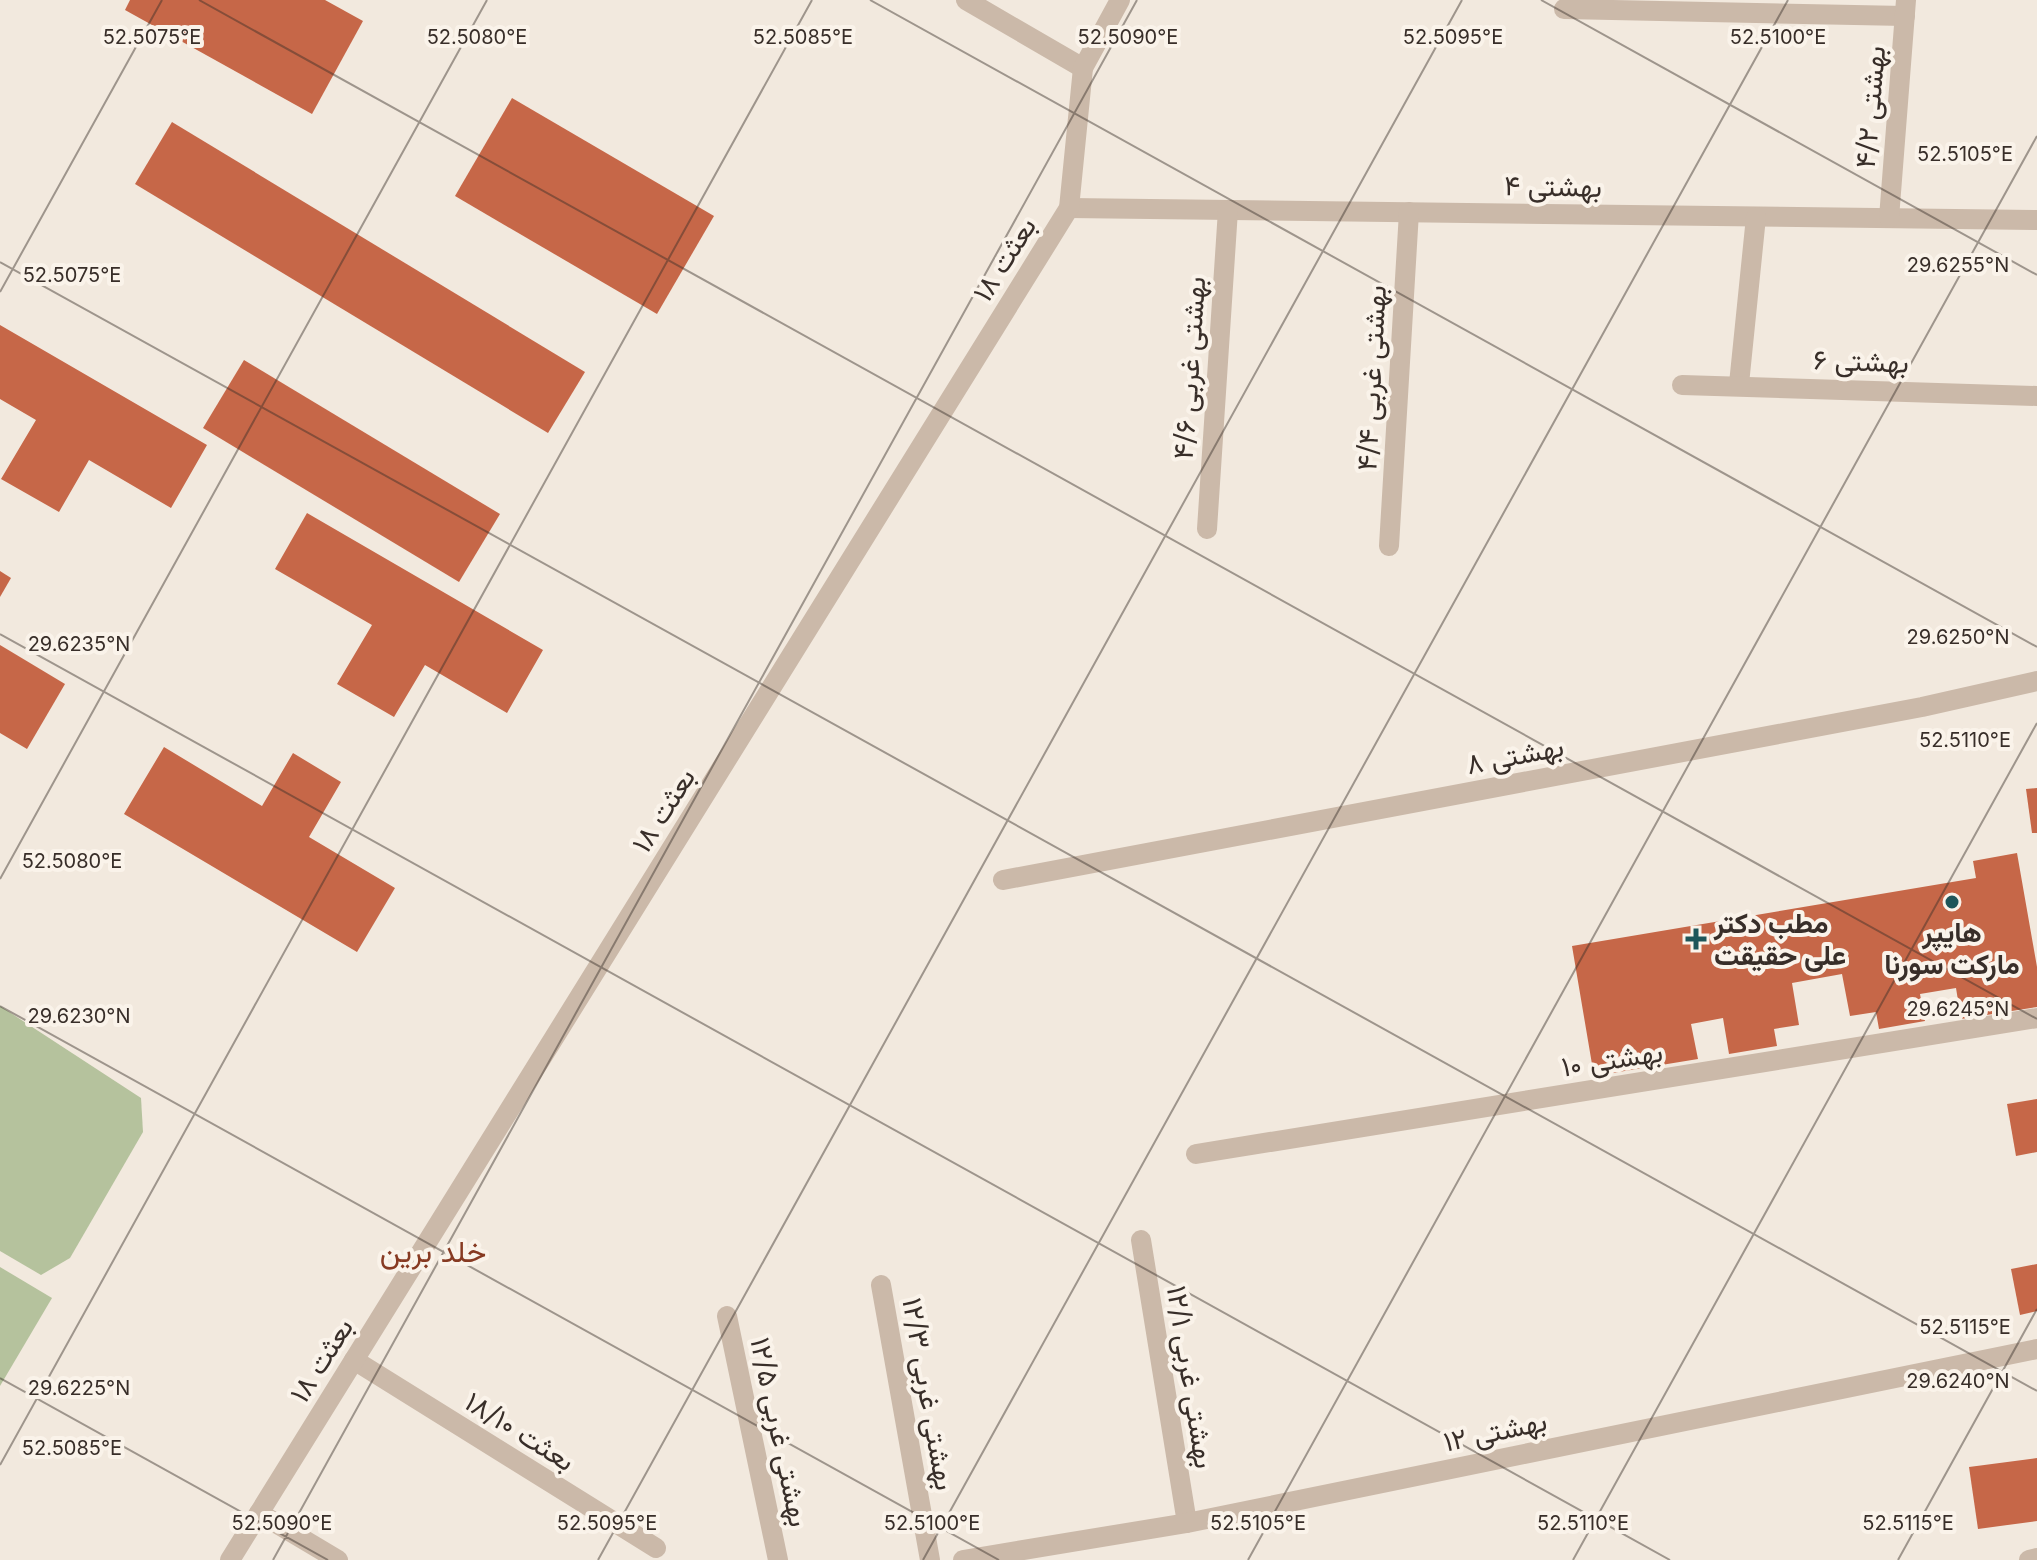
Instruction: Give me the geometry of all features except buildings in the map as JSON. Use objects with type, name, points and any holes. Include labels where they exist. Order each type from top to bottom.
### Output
[{"type":"street","points":[[966,0],[1083,68],[1120,0]]},
{"type":"street","points":[[1564,9],[1906,8]]},
{"type":"street","name":"۴/۲ بهشتی","points":[[1889,218],[1906,8]]},
{"type":"street","name":"بعثت ۱۸","points":[[230,1560],[1069,208],[1083,68]]},
{"type":"street","name":"۴ بهشتی","points":[[1069,208],[2037,220]]},
{"type":"street","name":"۴/۶ بهشتی غربی","points":[[1207,529],[1228,210]]},
{"type":"street","name":"۴/۴ بهشتی غربی","points":[[1389,546],[1409,212]]},
{"type":"street","points":[[1739,384],[1756,217]]},
{"type":"street","name":"۶ بهشتی","points":[[1682,385],[1739,384],[2037,396]]},
{"type":"street","name":"۸ بهشتی","points":[[1003,880],[1922,707],[2037,681]]},
{"type":"street","name":"۱۰ بهشتی","points":[[1196,1154],[2037,1018]]},
{"type":"street","name":"۱۲/۱ بهشتی غربی","points":[[1141,1240],[1187,1523]]},
{"type":"street","name":"۱۲/۳ بهشتی غربی","points":[[881,1285],[930,1560]]},
{"type":"street","name":"۱۲/۵ بهشتی غربی","points":[[727,1316],[778,1560]]},
{"type":"street","name":"۱۲ بهشتی","points":[[963,1560],[1187,1523],[2037,1349]]},
{"type":"street","name":"۱۸/۱۰ بعثت","points":[[354,1360],[656,1548]]},
{"type":"street","points":[[259,1513],[338,1560]]},
{"type":"street","points":[[2029,1560],[2037,1558]]},
{"type":"green space","points":[[0,1006],[141,1098],[143,1132],[70,1258],[41,1275],[0,1251]]},
{"type":"green space","points":[[0,1267],[52,1298],[0,1386]]},
{"type":"place","name":"هایپر مارکت سورنا","points":[[1952,902]]},
{"type":"place","name":"مطب دکتر علی حقیقت","points":[[1696,939]]},
{"type":"district","name":"خلد برین","points":[[433,1251]]}]
